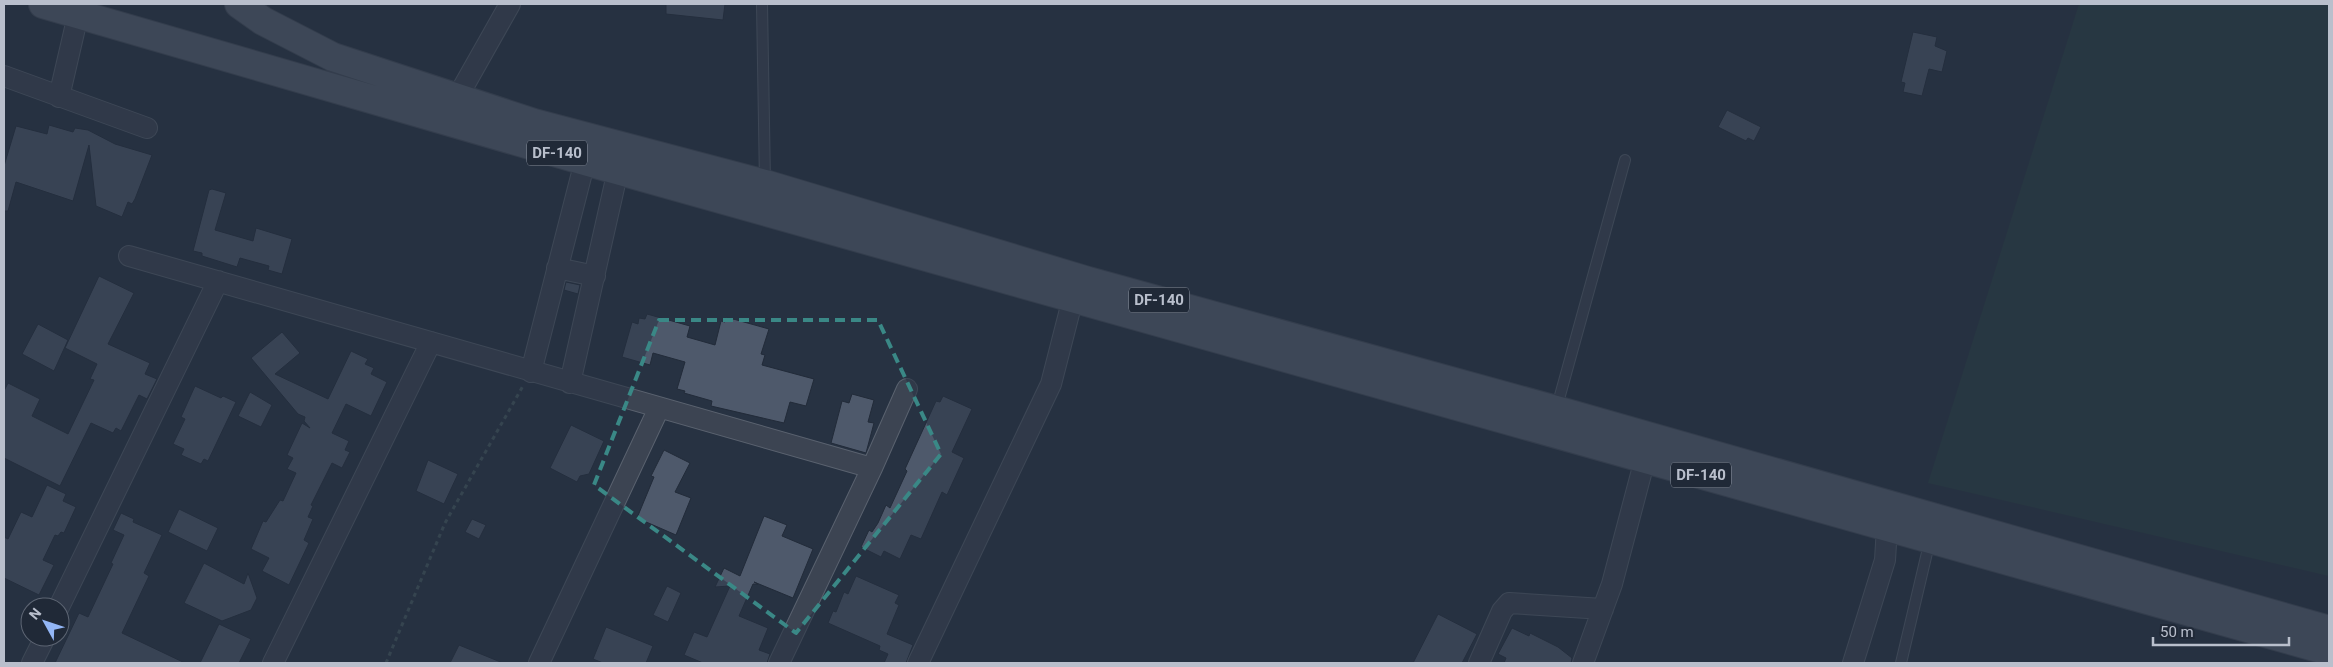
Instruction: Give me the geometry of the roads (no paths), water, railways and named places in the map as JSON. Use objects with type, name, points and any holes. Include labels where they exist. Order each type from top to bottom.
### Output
[{"type":"main road","name":"DF-140","points":[[44,4],[585,161],[2329,651]]},
{"type":"main road","name":"DF-140","points":[[239,4],[263,21],[333,57],[534,123],[765,184],[1088,281],[1556,410],[2329,630]]},
{"type":"street","points":[[457,98],[510,4]]},
{"type":"street","points":[[59,97],[78,15]]},
{"type":"street","points":[[4,76],[147,128]]},
{"type":"street","points":[[531,372],[585,161]]},
{"type":"street","points":[[570,383],[618,170]]},
{"type":"street","points":[[129,256],[872,468]]},
{"type":"street","points":[[557,268],[595,276]]},
{"type":"street","points":[[64,597],[218,281]]},
{"type":"street","points":[[918,663],[1051,384],[1073,298]]},
{"type":"street","points":[[273,663],[431,342]]},
{"type":"street","points":[[779,663],[872,468],[907,389]]},
{"type":"street","points":[[539,663],[659,408]]},
{"type":"street","points":[[1583,663],[1612,584],[1645,459]]},
{"type":"street","points":[[1853,663],[1885,560],[1886,527]]},
{"type":"street","points":[[1479,663],[1502,611],[1510,603],[1603,609]]},
{"type":"street","points":[[32,663],[40,647]]},
{"type":"lane","points":[[762,4],[765,184]]},
{"type":"lane","points":[[1556,410],[1625,160]]},
{"type":"lane","points":[[1902,663],[1930,539]]}]
